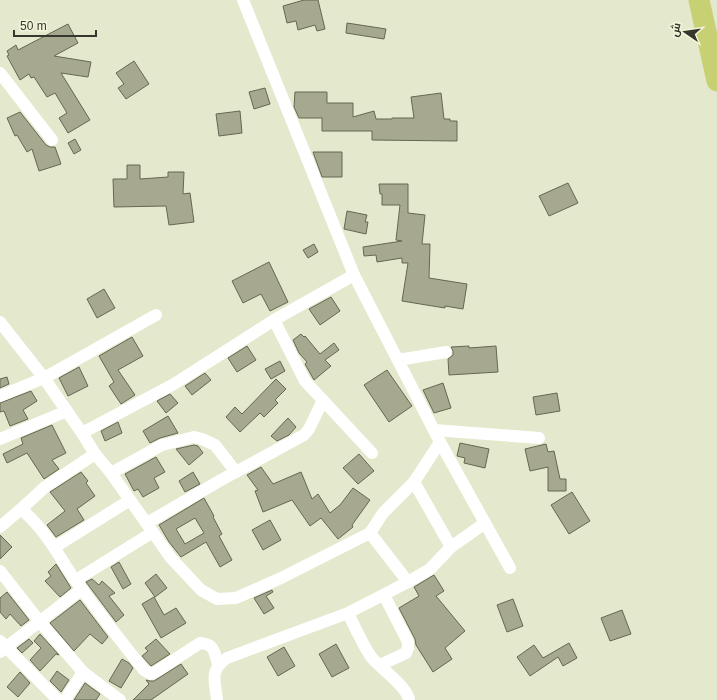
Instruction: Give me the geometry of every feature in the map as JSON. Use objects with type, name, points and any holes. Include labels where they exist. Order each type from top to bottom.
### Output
[{"type":"highway","points":[[699,0],[717,81]]},
{"type":"street","points":[[243,0],[354,275],[440,442],[510,568]]},
{"type":"street","points":[[0,73],[52,140]]},
{"type":"street","points":[[82,432],[174,384],[274,320],[354,275]]},
{"type":"street","points":[[0,396],[44,378],[156,315]]},
{"type":"street","points":[[274,320],[305,381],[372,453]]},
{"type":"street","points":[[0,322],[44,378],[82,432],[95,454],[111,473],[171,558],[201,590],[217,599],[236,598],[281,578],[370,533],[383,513],[414,482],[440,442]]},
{"type":"street","points":[[398,360],[446,352]]},
{"type":"street","points":[[58,700],[2,647],[40,622],[79,584],[150,527],[236,472],[304,435],[309,429],[323,400]]},
{"type":"street","points":[[0,440],[67,411]]},
{"type":"street","points":[[434,430],[539,438]]},
{"type":"street","points":[[111,473],[162,445],[194,437],[215,445],[236,472]]},
{"type":"street","points":[[0,527],[45,487],[95,454]]},
{"type":"street","points":[[414,482],[451,547]]},
{"type":"street","points":[[55,547],[130,500]]},
{"type":"street","points":[[21,509],[29,515],[55,547],[107,624],[144,670],[151,674],[200,643],[207,644],[214,649],[218,664],[214,675],[217,700]]},
{"type":"street","points":[[218,664],[227,658],[348,613],[384,595],[430,569],[451,547],[485,523]]},
{"type":"street","points":[[370,533],[408,582]]},
{"type":"street","points":[[0,570],[40,622],[83,672],[120,700]]},
{"type":"street","points":[[380,665],[406,653],[408,648],[408,642],[384,595]]},
{"type":"street","points":[[348,613],[372,658],[395,679],[408,696],[408,700]]},
{"type":"street","points":[[65,700],[83,672]]},
{"type":"building","points":[[304,0],[318,0],[325,29],[317,31],[315,25],[298,30],[296,21],[287,23],[283,6]]},
{"type":"building","points":[[347,23],[386,29],[384,39],[346,33]]},
{"type":"building","points":[[68,24],[78,43],[54,56],[91,62],[88,77],[61,73],[90,120],[68,133],[59,118],[67,113],[55,93],[47,97],[34,77],[31,78],[29,74],[20,80],[7,56],[9,55],[7,51],[16,45],[18,50]]},
{"type":"building","points":[[134,61],[149,84],[126,99],[118,88],[124,84],[116,73]]},
{"type":"building","points":[[265,88],[270,104],[254,109],[249,92]]},
{"type":"building","points":[[295,92],[327,92],[327,103],[353,103],[353,117],[374,111],[376,119],[414,118],[411,97],[441,93],[444,119],[457,121],[457,141],[372,140],[372,131],[322,131],[322,118],[299,118],[294,107]]},
{"type":"building","points":[[240,111],[242,133],[219,136],[216,114]]},
{"type":"building","points":[[20,112],[46,145],[55,147],[61,164],[39,171],[32,149],[27,152],[17,135],[15,136],[7,118]]},
{"type":"building","points":[[75,139],[81,150],[74,154],[68,143]]},
{"type":"building","points":[[313,152],[342,152],[342,177],[322,177]]},
{"type":"building","points":[[127,165],[140,165],[140,179],[168,177],[168,172],[184,172],[183,194],[190,193],[194,222],[169,225],[166,206],[114,207],[113,179],[127,179]]},
{"type":"building","points":[[568,183],[578,203],[549,216],[539,196]]},
{"type":"building","points":[[379,184],[408,184],[408,213],[425,215],[422,244],[430,244],[429,278],[467,284],[463,309],[445,306],[445,308],[402,301],[408,263],[402,263],[402,258],[377,262],[376,255],[364,256],[363,247],[402,241],[396,240],[400,205],[382,205],[382,194],[380,194]]},
{"type":"building","points":[[347,211],[367,215],[365,222],[368,222],[366,234],[344,229]]},
{"type":"building","points":[[314,244],[318,252],[308,258],[303,250]]},
{"type":"building","points":[[269,262],[288,302],[270,311],[261,294],[243,303],[232,281]]},
{"type":"building","points":[[104,289],[115,308],[97,318],[87,299]]},
{"type":"building","points":[[331,297],[340,311],[320,325],[309,309]]},
{"type":"building","points":[[301,334],[304,337],[305,336],[320,354],[334,343],[339,350],[325,360],[331,366],[314,380],[305,364],[307,362],[299,353],[293,340]]},
{"type":"building","points":[[132,337],[143,356],[118,370],[135,395],[121,404],[109,386],[114,382],[99,356]]},
{"type":"building","points":[[247,346],[256,360],[237,372],[228,358]]},
{"type":"building","points":[[469,346],[469,348],[496,346],[498,372],[449,375],[448,359],[453,355],[451,347]]},
{"type":"building","points":[[280,361],[285,371],[271,379],[265,369]]},
{"type":"building","points":[[79,367],[88,386],[68,396],[59,378]]},
{"type":"building","points":[[387,370],[412,406],[389,422],[364,385]]},
{"type":"building","points":[[205,373],[211,380],[192,395],[185,386]]},
{"type":"building","points":[[7,377],[9,384],[0,388],[0,379]]},
{"type":"building","points":[[276,379],[286,389],[275,400],[278,403],[264,417],[260,413],[240,432],[226,417],[235,407],[242,414]]},
{"type":"building","points":[[443,383],[451,408],[434,413],[423,390]]},
{"type":"building","points":[[31,391],[37,401],[23,410],[28,419],[10,426],[4,411],[0,412],[0,403]]},
{"type":"building","points":[[557,393],[560,411],[536,415],[533,397]]},
{"type":"building","points":[[170,394],[178,403],[166,413],[157,401]]},
{"type":"building","points":[[168,416],[178,433],[160,438],[150,443],[143,431]]},
{"type":"building","points":[[288,418],[296,427],[289,435],[277,441],[271,436]]},
{"type":"building","points":[[118,422],[122,433],[105,441],[101,431]]},
{"type":"building","points":[[52,425],[66,453],[52,460],[59,469],[44,479],[27,453],[7,463],[3,454],[23,444],[21,438]]},
{"type":"building","points":[[460,443],[489,449],[485,468],[464,463],[465,458],[457,456]]},
{"type":"building","points":[[546,444],[548,452],[554,451],[560,479],[566,479],[566,491],[548,491],[548,467],[530,471],[525,449]]},
{"type":"building","points":[[194,445],[198,446],[203,453],[189,465],[176,449]]},
{"type":"building","points":[[359,454],[374,471],[358,484],[343,468]]},
{"type":"building","points":[[156,457],[165,472],[154,478],[159,488],[143,497],[138,489],[134,491],[125,474]]},
{"type":"building","points":[[261,467],[273,484],[301,472],[312,499],[318,494],[330,513],[340,505],[353,488],[370,500],[352,525],[353,527],[338,539],[321,518],[310,526],[292,500],[263,512],[255,491],[258,490],[247,475]]},
{"type":"building","points":[[81,472],[88,481],[86,483],[95,496],[77,509],[84,520],[56,537],[47,525],[65,511],[50,492]]},
{"type":"building","points":[[193,472],[200,484],[185,492],[179,481]]},
{"type":"building","points":[[572,492],[590,521],[569,534],[551,505]]},
{"type":"building","points":[[204,498],[222,534],[219,536],[232,560],[220,567],[206,542],[181,557],[169,542],[159,525]],"holes":[[[195,518],[204,533],[185,544],[176,529]]]},
{"type":"building","points":[[270,520],[281,540],[263,550],[252,530]]},
{"type":"building","points":[[0,535],[12,547],[0,559]]},
{"type":"building","points":[[119,562],[131,584],[123,589],[111,567]]},
{"type":"building","points":[[56,564],[71,588],[60,597],[45,581],[51,576],[48,572]]},
{"type":"building","points":[[156,574],[167,588],[155,597],[145,583]]},
{"type":"building","points":[[434,575],[444,591],[436,596],[465,631],[445,648],[452,659],[433,672],[416,645],[415,639],[399,608],[419,596],[414,587]]},
{"type":"building","points":[[92,579],[99,585],[102,581],[115,593],[109,596],[124,615],[116,622],[86,582]]},
{"type":"building","points":[[272,590],[273,592],[266,596],[274,608],[264,614],[254,598]]},
{"type":"building","points":[[7,592],[29,620],[21,626],[10,614],[6,619],[0,612],[0,598]]},
{"type":"building","points":[[154,597],[164,615],[176,608],[186,623],[161,638],[142,604]]},
{"type":"building","points":[[513,599],[523,626],[507,632],[497,605]]},
{"type":"building","points":[[80,600],[108,637],[102,644],[90,634],[74,651],[50,623]]},
{"type":"building","points":[[622,610],[631,634],[610,641],[601,618]]},
{"type":"building","points":[[40,634],[59,655],[56,654],[40,671],[30,660],[41,648],[34,641]]},
{"type":"building","points":[[29,639],[33,643],[22,653],[17,648]]},
{"type":"building","points":[[156,639],[170,654],[151,666],[142,656],[148,651],[145,648]]},
{"type":"building","points":[[569,643],[577,658],[563,666],[558,657],[530,676],[517,657],[534,645],[543,658]]},
{"type":"building","points":[[336,644],[349,668],[332,677],[319,654]]},
{"type":"building","points":[[284,647],[295,666],[278,676],[267,657]]},
{"type":"building","points":[[122,659],[129,663],[133,668],[121,688],[109,681]]},
{"type":"building","points":[[181,664],[188,674],[151,700],[133,700],[149,684],[146,680],[154,681]]},
{"type":"building","points":[[57,671],[69,680],[61,692],[50,681]]},
{"type":"building","points":[[20,672],[30,683],[18,697],[7,687]]},
{"type":"building","points":[[85,683],[100,694],[96,700],[74,700]]}]
